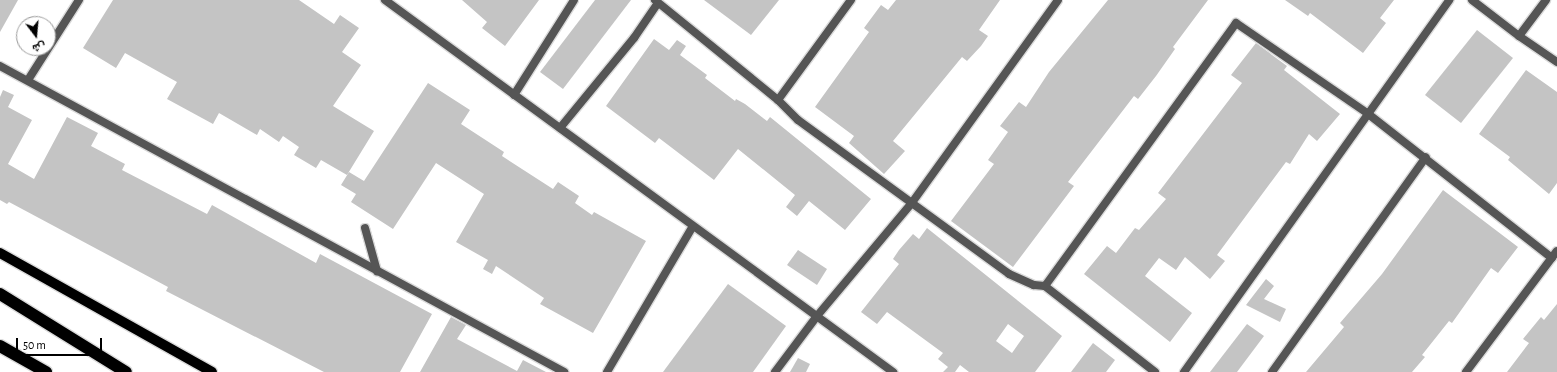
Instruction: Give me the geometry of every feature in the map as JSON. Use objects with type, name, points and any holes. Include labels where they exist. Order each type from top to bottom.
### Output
[{"type":"highway","points":[[0,294],[125,372]]},
{"type":"highway","points":[[0,304],[125,372]]},
{"type":"highway","points":[[0,347],[46,372]]},
{"type":"main road","points":[[0,253],[212,372]]},
{"type":"street","points":[[28,80],[79,0]]},
{"type":"street","points":[[385,0],[893,372]]},
{"type":"street","points":[[514,95],[574,0]]},
{"type":"street","points":[[778,100],[851,0]]},
{"type":"street","points":[[775,372],[817,316],[911,204],[1058,0]]},
{"type":"street","points":[[1184,372],[1367,113],[1449,0]]},
{"type":"street","points":[[1472,0],[1519,36],[1557,62]]},
{"type":"street","points":[[1519,36],[1546,0]]},
{"type":"street","points":[[560,128],[634,38],[660,2],[778,100],[798,120],[911,204],[1009,274],[1034,285],[1045,286],[1156,372]]},
{"type":"street","points":[[1045,286],[1236,23],[1367,113],[1552,258]]},
{"type":"street","points":[[0,66],[564,372]]},
{"type":"street","points":[[1272,372],[1426,158]]},
{"type":"street","points":[[607,372],[693,226]]},
{"type":"street","points":[[365,228],[378,271]]},
{"type":"street","points":[[1466,372],[1557,251]]},
{"type":"building","points":[[0,0],[18,0],[0,32]]},
{"type":"building","points":[[113,0],[299,0],[334,24],[340,15],[359,28],[342,52],[361,65],[333,106],[374,131],[347,175],[321,160],[316,168],[294,155],[299,147],[283,136],[279,142],[260,129],[257,135],[219,113],[213,124],[167,99],[177,82],[125,53],[116,68],[83,48]]},
{"type":"building","points":[[462,0],[539,0],[505,46],[482,28],[487,22]]},
{"type":"building","points":[[595,0],[631,0],[563,89],[540,72]]},
{"type":"building","points":[[704,0],[779,0],[751,35]]},
{"type":"building","points":[[896,0],[1000,0],[979,30],[988,36],[981,46],[967,61],[962,57],[893,141],[905,151],[884,174],[849,143],[854,136],[815,107],[869,32],[864,28],[881,5],[888,10]]},
{"type":"building","points":[[1108,0],[1208,0],[1173,47],[1175,49],[1156,76],[1138,99],[1134,96],[1068,182],[1074,186],[1013,267],[951,221],[994,164],[988,160],[1008,132],[1000,126],[1019,102],[1026,107],[1049,72]]},
{"type":"building","points":[[1285,0],[1394,0],[1380,18],[1386,23],[1363,53],[1310,13],[1308,16]]},
{"type":"building","points":[[1477,30],[1513,58],[1461,123],[1425,95]]},
{"type":"building","points":[[654,39],[669,50],[677,40],[686,46],[680,55],[707,75],[705,78],[735,101],[736,99],[745,104],[767,121],[770,117],[871,199],[845,230],[809,201],[797,216],[786,207],[795,195],[738,149],[714,180],[659,138],[655,143],[606,106]]},
{"type":"building","points":[[1256,43],[1287,66],[1284,70],[1340,114],[1317,141],[1309,134],[1290,164],[1286,162],[1217,255],[1225,261],[1210,279],[1185,257],[1176,270],[1159,258],[1145,276],[1192,313],[1170,342],[1084,274],[1107,246],[1116,253],[1135,228],[1139,230],[1166,199],[1158,193],[1242,83],[1231,75]]},
{"type":"building","points":[[1526,70],[1557,92],[1557,183],[1549,194],[1508,160],[1510,157],[1479,134]]},
{"type":"building","points":[[428,83],[470,110],[461,124],[504,152],[502,156],[553,189],[558,182],[579,196],[575,203],[592,215],[594,212],[646,241],[593,333],[540,304],[544,298],[496,266],[492,274],[483,269],[488,260],[456,242],[484,194],[436,163],[393,229],[351,202],[356,194],[341,185],[349,172],[364,181]]},
{"type":"building","points":[[3,90],[14,95],[8,107],[32,120],[8,164],[34,179],[67,117],[98,133],[91,146],[125,164],[122,170],[207,214],[212,205],[316,263],[320,254],[432,314],[400,372],[324,372],[166,291],[168,287],[9,202],[7,204],[0,200],[0,97]]},
{"type":"building","points":[[1443,190],[1518,247],[1498,273],[1491,268],[1452,323],[1449,321],[1422,355],[1425,357],[1412,372],[1306,372],[1344,327],[1340,323],[1382,274]]},
{"type":"building","points":[[927,228],[1062,336],[1035,372],[969,372],[960,365],[955,372],[943,372],[948,367],[938,359],[943,353],[887,312],[877,324],[861,312],[899,264],[893,259],[899,250],[913,234],[919,239]],"holes":[[[1008,324],[1024,336],[1012,353],[996,341]]]},
{"type":"building","points":[[798,250],[827,269],[817,285],[787,265]]},
{"type":"building","points":[[1266,279],[1274,286],[1264,299],[1286,309],[1280,322],[1246,305]]},
{"type":"building","points":[[728,284],[786,326],[753,372],[663,372]]},
{"type":"building","points":[[1557,304],[1557,372],[1507,372],[1529,343],[1523,339],[1541,317],[1544,320]]},
{"type":"building","points":[[451,317],[466,325],[457,339],[517,371],[523,360],[546,372],[420,372]]},
{"type":"building","points":[[1247,324],[1264,336],[1237,372],[1210,372]]},
{"type":"building","points":[[1093,343],[1115,360],[1106,372],[1071,372]]},
{"type":"building","points":[[798,358],[810,364],[806,372],[790,372]]}]
